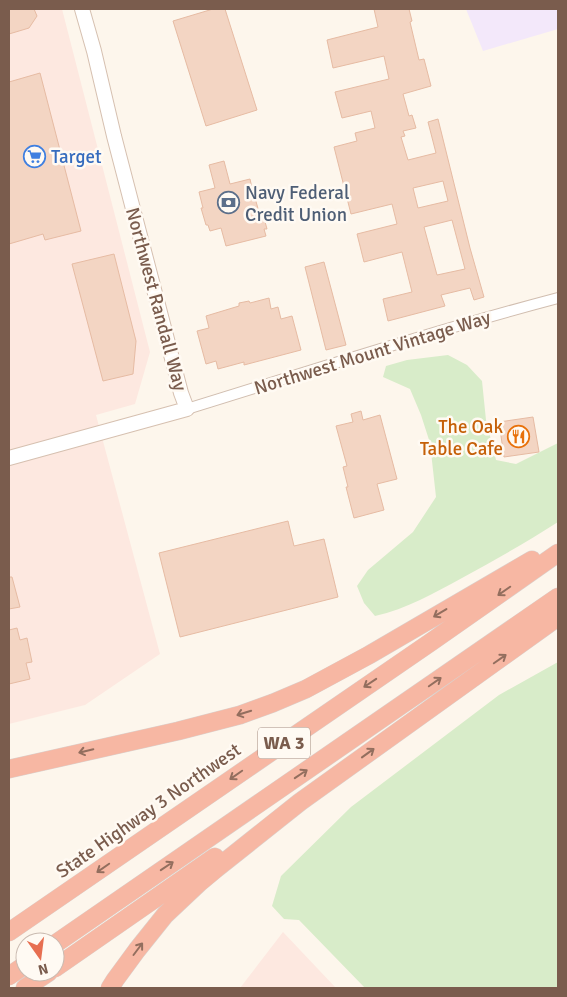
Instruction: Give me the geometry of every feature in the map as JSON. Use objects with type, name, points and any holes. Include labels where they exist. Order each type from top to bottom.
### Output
[{"type":"highway","points":[[9,769],[178,731],[240,715],[273,703],[369,656],[558,545]]},
{"type":"highway","name":"State Highway 3 Northwest","points":[[9,932],[558,553]]},
{"type":"highway","name":"WA 3","points":[[65,937],[558,597]]},
{"type":"highway","points":[[110,988],[137,950],[166,915],[199,884],[300,802],[558,618]]},
{"type":"highway","points":[[65,961],[212,859],[300,802]]},
{"type":"street","name":"Northwest Randall Way","points":[[9,458],[187,409],[181,393],[82,9]]},
{"type":"street","name":"Northwest Mount Vintage Way","points":[[187,409],[558,298]]},
{"type":"shaded area","points":[[9,9],[62,9],[150,352],[135,404],[96,415],[160,654],[85,705],[9,724]]},
{"type":"shaded area","points":[[466,9],[558,9],[558,29],[483,51]]},
{"type":"shaded area","points":[[283,932],[336,988],[240,988]]},
{"type":"green space","points":[[448,355],[467,365],[482,381],[486,420],[496,460],[516,464],[558,443],[558,522],[499,558],[431,595],[409,605],[375,616],[364,603],[357,586],[368,570],[413,532],[436,497],[430,443],[421,415],[410,389],[383,377],[386,366],[407,360]]},
{"type":"green space","points":[[558,662],[558,988],[365,988],[299,920],[284,919],[272,906],[281,876],[351,807],[499,695]]},
{"type":"building","points":[[9,9],[34,9],[37,16],[29,28],[9,34]]},
{"type":"building","points":[[213,9],[225,9],[257,110],[206,126],[173,21]]},
{"type":"building","points":[[374,9],[409,9],[412,21],[410,22],[419,60],[424,59],[431,86],[403,94],[409,116],[412,115],[416,128],[403,131],[405,136],[401,137],[408,160],[436,153],[428,122],[438,119],[484,297],[474,300],[470,288],[441,295],[445,306],[388,321],[383,299],[412,292],[402,252],[364,262],[357,234],[397,224],[392,204],[351,214],[334,147],[357,141],[355,133],[375,128],[371,111],[342,118],[335,92],[389,79],[384,56],[333,68],[327,40],[378,27]],"holes":[[[443,181],[448,201],[418,208],[413,188]],[[452,220],[465,269],[437,275],[424,227]]]},
{"type":"building","name":"Target","points":[[40,73],[81,231],[45,240],[43,234],[9,244],[9,82]]},
{"type":"building","name":"Navy Federal Credit Union","points":[[224,161],[230,184],[250,179],[252,188],[256,187],[259,198],[255,198],[261,219],[264,218],[267,229],[264,229],[266,236],[226,246],[221,228],[210,231],[208,225],[206,225],[199,192],[215,188],[209,165]]},
{"type":"building","points":[[114,254],[136,341],[133,374],[103,381],[72,264]]},
{"type":"building","points":[[324,262],[346,345],[326,350],[305,267]]},
{"type":"building","points":[[269,298],[271,309],[278,307],[281,319],[292,316],[301,350],[244,365],[244,362],[218,369],[216,361],[206,364],[197,331],[209,328],[206,316],[239,306],[239,303],[249,301],[250,303]]},
{"type":"building","points":[[361,411],[363,420],[380,415],[397,479],[377,484],[384,510],[354,518],[343,467],[347,466],[336,426],[353,422],[351,414]]},
{"type":"building","name":"The Oak Table Cafe","points":[[533,417],[539,452],[504,457],[499,422]]},
{"type":"building","points":[[288,521],[294,546],[324,539],[338,597],[180,637],[159,553]]},
{"type":"building","points":[[9,577],[12,577],[20,607],[9,609]]},
{"type":"building","points":[[17,628],[20,640],[27,638],[32,662],[26,663],[30,679],[9,684],[9,630]]},
{"type":"place","name":"Target","points":[[35,156]]},
{"type":"place","name":"Navy Federal Credit Union","points":[[229,203]]},
{"type":"place","name":"The Oak Table Cafe","points":[[519,437]]}]
